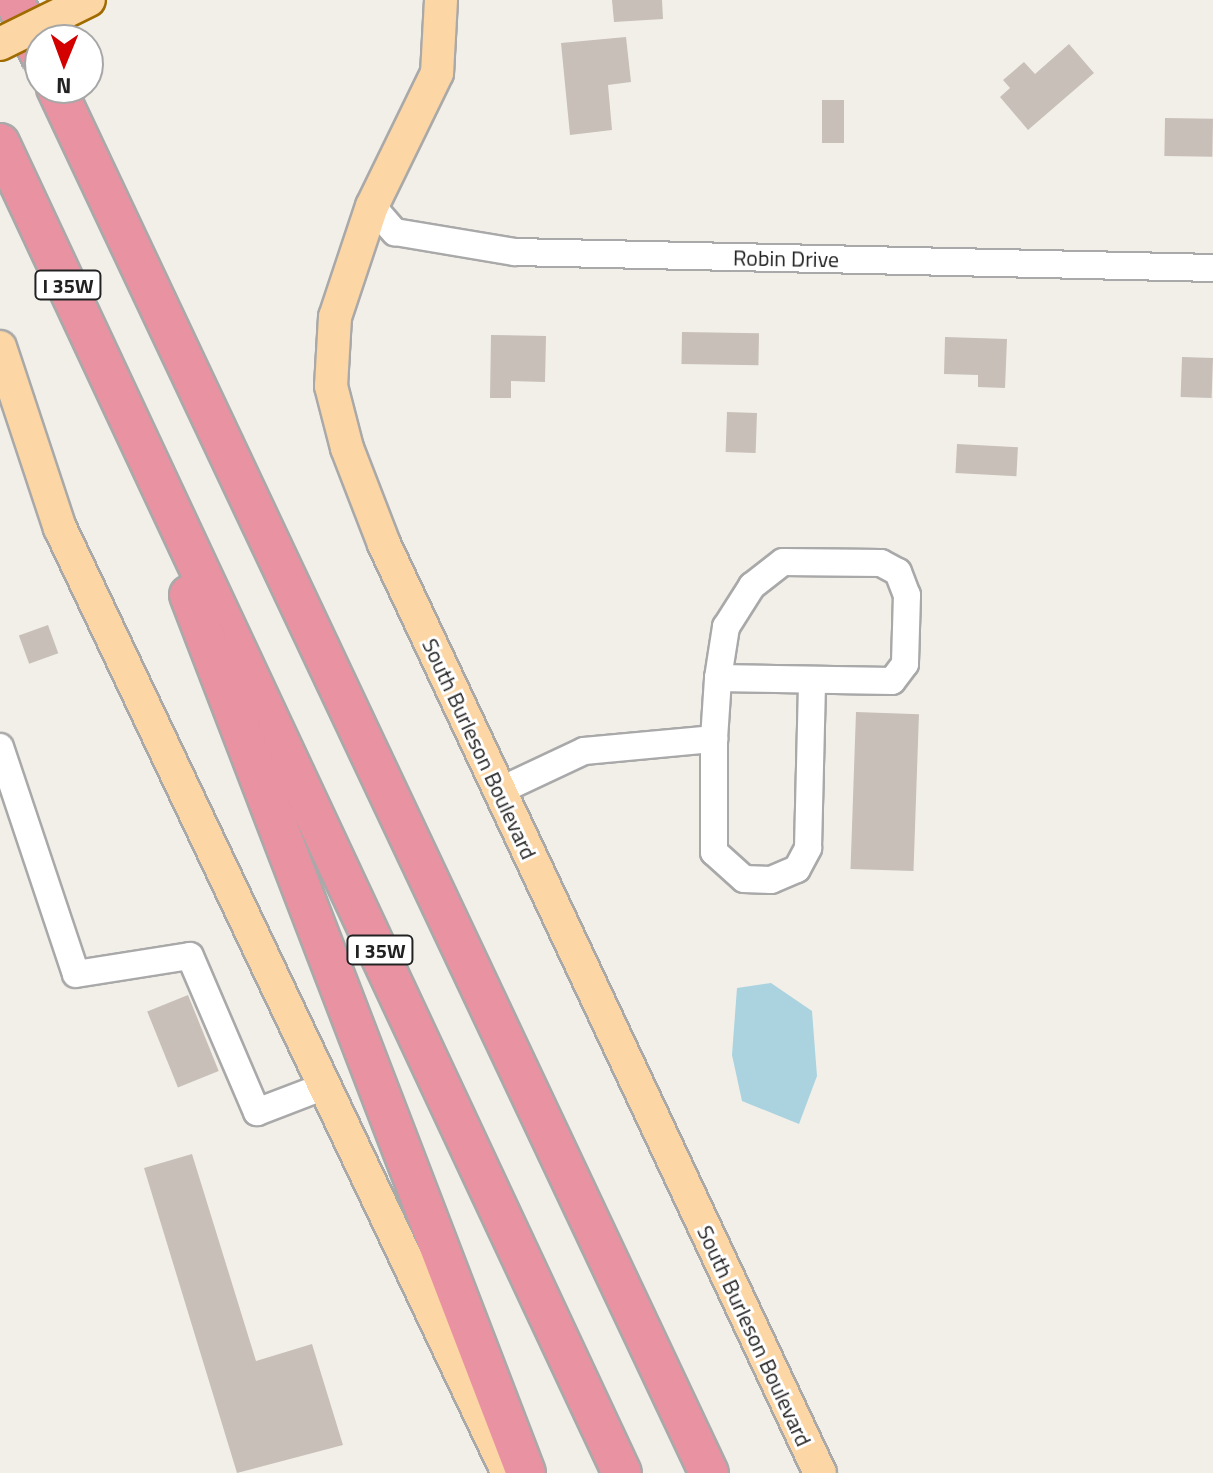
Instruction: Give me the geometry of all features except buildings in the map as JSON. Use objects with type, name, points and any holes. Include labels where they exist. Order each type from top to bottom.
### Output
[{"type":"highway","points":[[14,0],[25,24]]},
{"type":"highway","points":[[64,104],[709,1473]]},
{"type":"highway","name":"I 35W","points":[[0,143],[137,428],[622,1473]]},
{"type":"highway","points":[[137,428],[187,591],[526,1473]]},
{"type":"main road","points":[[0,44],[89,0]]},
{"type":"main road","name":"South Burleson Boulevard","points":[[441,0],[437,73],[372,206],[335,317],[331,386],[384,544],[820,1473]]},
{"type":"main road","points":[[0,347],[13,419],[60,528],[508,1473]]},
{"type":"street","name":"Robin Drive","points":[[372,206],[395,232],[515,252],[1213,268]]},
{"type":"street","points":[[718,678],[812,682],[870,685],[899,673],[907,595],[898,572],[881,563],[783,562],[752,586],[726,627],[718,678],[714,739],[714,852],[744,879],[771,880],[797,869],[808,848],[812,682]]},
{"type":"street","points":[[499,791],[584,751],[714,739]]},
{"type":"street","points":[[0,747],[76,974],[190,956],[257,1112],[325,1086]]},
{"type":"water","points":[[771,983],[812,1011],[817,1076],[799,1124],[742,1101],[732,1055],[737,988]]}]
